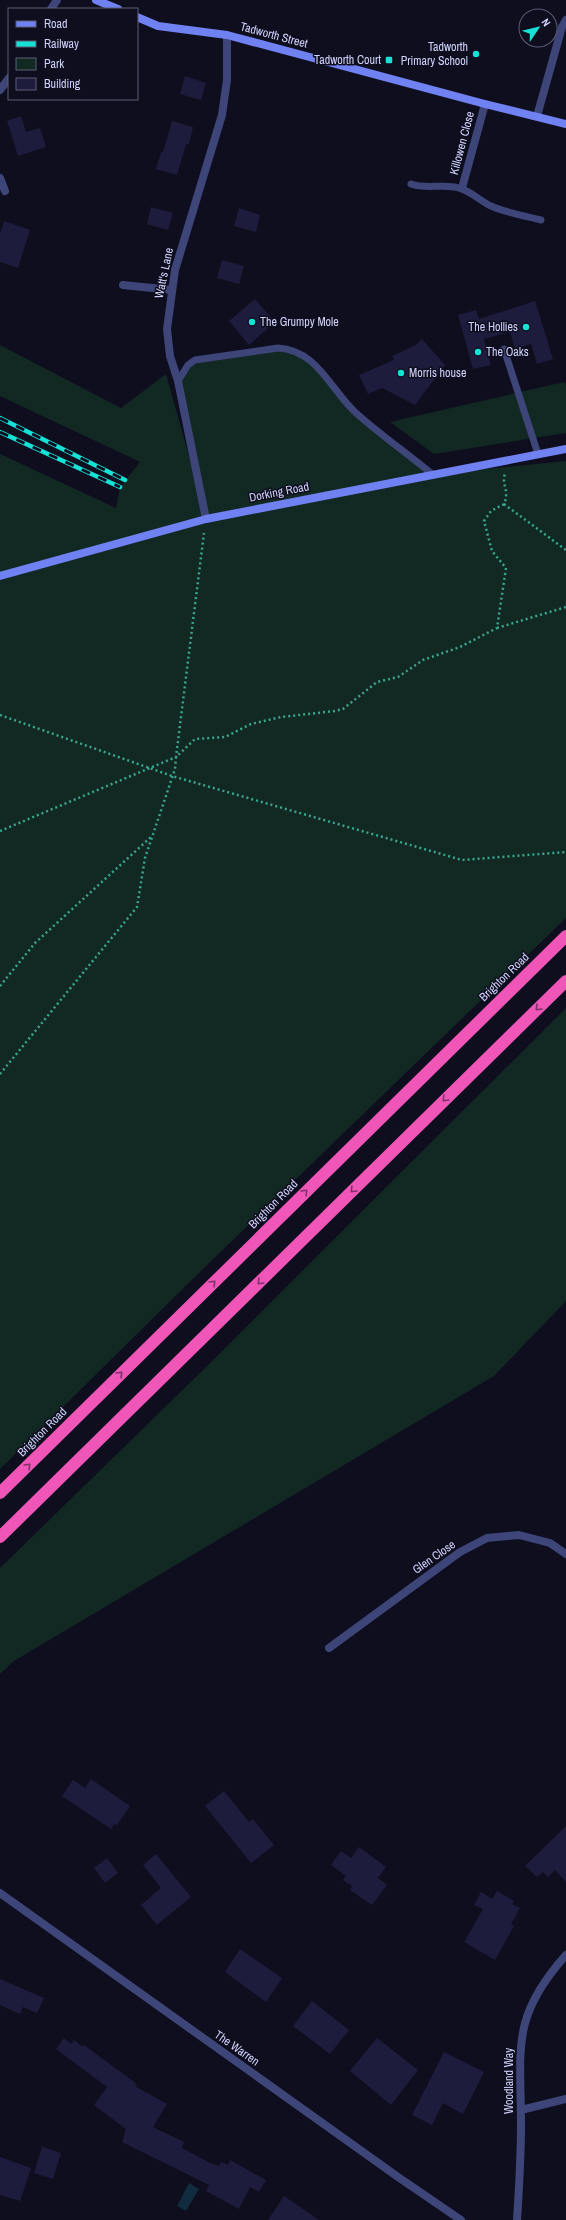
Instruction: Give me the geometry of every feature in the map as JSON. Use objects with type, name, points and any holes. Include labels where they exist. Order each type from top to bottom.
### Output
[{"type":"highway","name":"Brighton Road","points":[[0,1493],[566,936]]},
{"type":"highway","points":[[0,1537],[566,981]]},
{"type":"main road","points":[[96,0],[116,8]]},
{"type":"main road","name":"Tadworth Street","points":[[138,17],[158,26],[227,35],[485,104],[566,124]]},
{"type":"main road","name":"Dorking Road","points":[[2,575],[206,519],[512,458],[566,449]]},
{"type":"street","points":[[537,116],[562,27],[566,20]]},
{"type":"street","name":"Watt's Lane","points":[[206,519],[178,381],[170,356],[167,329],[175,270],[222,116],[228,80],[227,35]]},
{"type":"street","name":"Killowen Close","points":[[462,188],[485,104]]},
{"type":"street","points":[[0,178],[5,191]]},
{"type":"street","points":[[123,285],[172,290]]},
{"type":"street","name":"Glen Close","points":[[329,1648],[460,1552],[487,1538],[519,1535],[550,1543],[566,1554]]},
{"type":"street","name":"The Warren","points":[[0,1893],[398,2177],[461,2220]]},
{"type":"street","name":"Woodland Way","points":[[517,2220],[521,2110],[519,2064],[521,2038],[528,2010],[540,1986],[566,1955]]},
{"type":"street","points":[[521,2110],[566,2098]]},
{"type":"lane","points":[[411,184],[420,188],[441,186],[462,188],[502,211],[541,220]]},
{"type":"lane","points":[[178,381],[188,365],[204,357],[278,348],[289,349],[310,360],[324,374],[354,412],[432,474]]},
{"type":"lane","points":[[504,348],[538,454]]},
{"type":"path","points":[[496,628],[506,568],[492,551],[484,521],[491,511],[504,504],[508,495],[504,478],[512,458]]},
{"type":"path","points":[[504,504],[566,550]]},
{"type":"path","points":[[0,1074],[137,907],[145,858],[175,769],[206,519]]},
{"type":"path","points":[[0,831],[176,757],[195,739],[225,737],[251,724],[281,717],[335,712],[343,708],[377,682],[398,677],[423,660],[460,647],[496,628],[566,607]]},
{"type":"path","points":[[0,715],[172,776],[462,860],[566,852]]},
{"type":"path","points":[[0,986],[35,943],[152,837]]},
{"type":"green space","points":[[0,345],[121,408],[166,374],[204,510],[178,381],[195,360],[278,348],[300,353],[354,412],[432,474],[566,461],[566,918],[204,1268],[0,1469],[0,454],[116,508],[120,487],[140,462],[0,396]]},
{"type":"green space","points":[[564,382],[566,385],[566,433],[434,454],[390,422]]},
{"type":"green space","points":[[566,1008],[566,1301],[494,1376],[14,1661],[0,1674],[0,1568],[201,1372]]},
{"type":"water","points":[[189,2183],[199,2189],[186,2211],[177,2206]]},
{"type":"building","points":[[185,76],[206,83],[201,100],[180,94]]},
{"type":"building","points":[[21,116],[26,132],[40,128],[46,147],[18,156],[7,121]]},
{"type":"building","points":[[172,121],[193,127],[189,144],[186,144],[177,175],[156,169],[161,152],[163,152]]},
{"type":"building","points":[[151,207],[173,213],[168,230],[147,224]]},
{"type":"building","points":[[239,208],[260,215],[256,232],[234,226]]},
{"type":"building","points":[[4,221],[30,230],[18,268],[0,262],[0,234]]},
{"type":"building","points":[[222,260],[244,266],[239,284],[217,278]]},
{"type":"building","name":"The Grumpy Mole","points":[[255,299],[275,322],[249,345],[229,321]]},
{"type":"building","points":[[535,301],[553,359],[537,364],[531,344],[515,349],[510,332],[484,339],[491,365],[473,369],[458,315],[476,310],[479,319]]},
{"type":"building","name":"Morris house","points":[[422,339],[445,365],[415,405],[382,388],[368,394],[359,375],[394,360],[392,356],[416,345]]},
{"type":"building","points":[[91,1779],[130,1806],[117,1825],[114,1824],[111,1829],[62,1796],[73,1780],[85,1788]]},
{"type":"building","points":[[224,1791],[249,1822],[253,1819],[274,1845],[251,1863],[205,1806]]},
{"type":"building","points":[[566,1826],[566,1882],[555,1870],[548,1877],[543,1872],[537,1877],[525,1866]]},
{"type":"building","points":[[359,1847],[386,1867],[378,1878],[387,1885],[372,1905],[350,1890],[352,1886],[343,1880],[346,1876],[331,1865],[341,1851],[351,1858]]},
{"type":"building","points":[[156,1854],[191,1897],[157,1925],[141,1905],[161,1888],[143,1865]]},
{"type":"building","points":[[107,1858],[118,1873],[105,1883],[94,1868]]},
{"type":"building","points":[[497,1891],[514,1901],[512,1904],[520,1908],[511,1924],[514,1926],[495,1960],[464,1942],[483,1909],[474,1905],[481,1892],[492,1899]]},
{"type":"building","points":[[240,1949],[282,1978],[266,2002],[225,1972]]},
{"type":"building","points":[[0,1979],[44,1998],[37,2013],[23,2007],[20,2014],[0,2005]]},
{"type":"building","points":[[312,2001],[349,2030],[330,2054],[293,2026]]},
{"type":"building","points":[[64,2038],[71,2044],[74,2040],[83,2047],[84,2045],[137,2084],[135,2086],[167,2104],[153,2127],[184,2142],[182,2148],[210,2163],[219,2166],[221,2162],[228,2165],[230,2160],[266,2180],[259,2192],[250,2187],[239,2209],[206,2191],[209,2185],[122,2142],[126,2129],[94,2105],[107,2087],[56,2049]]},
{"type":"building","points":[[377,2038],[418,2070],[391,2105],[350,2071]]},
{"type":"building","points":[[444,2052],[484,2072],[463,2114],[443,2103],[432,2125],[412,2115]]},
{"type":"building","points":[[42,2147],[61,2153],[53,2179],[34,2173]]},
{"type":"building","points":[[0,2157],[31,2168],[20,2201],[0,2195]]},
{"type":"building","points":[[284,2196],[319,2220],[268,2220]]},
{"type":"railway","points":[[0,418],[125,480]]},
{"type":"railway","points":[[0,432],[120,487]]},
{"type":"place","name":"Tadworth Primary School","points":[[476,54]]},
{"type":"place","name":"Tadworth Court","points":[[389,60]]},
{"type":"place","name":"The Grumpy Mole","points":[[252,322]]},
{"type":"place","name":"The Hollies","points":[[526,327]]},
{"type":"place","name":"The Oaks","points":[[478,352]]},
{"type":"place","name":"Morris house","points":[[401,373]]}]
